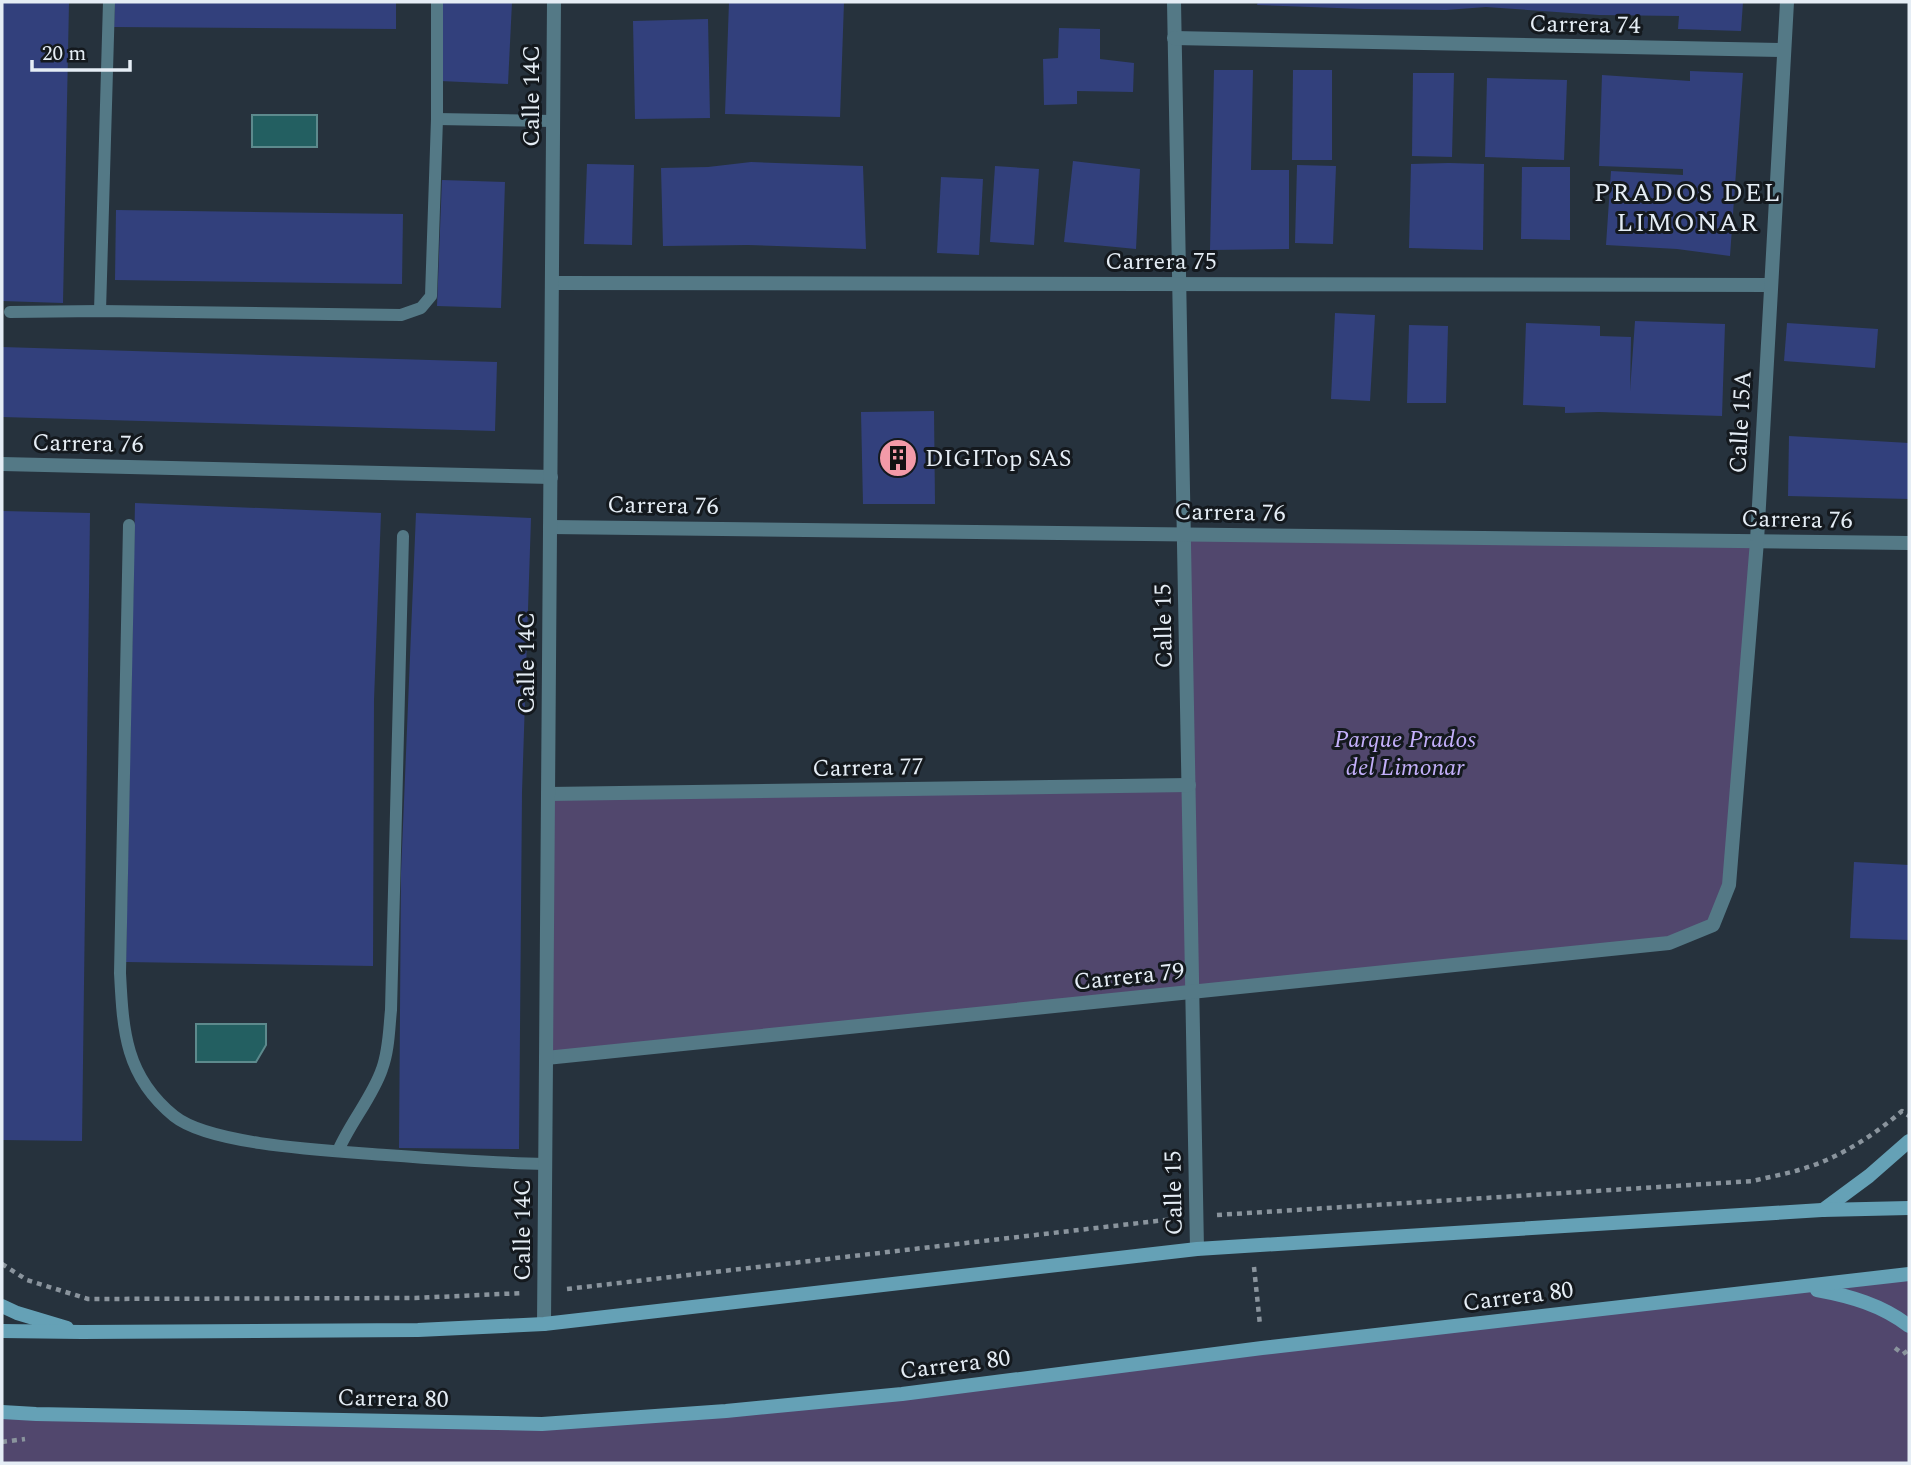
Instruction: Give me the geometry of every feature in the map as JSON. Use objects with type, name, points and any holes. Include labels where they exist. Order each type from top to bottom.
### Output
[{"type":"main road","points":[[1822,1210],[1909,1141]]},
{"type":"main road","points":[[2,1331],[418,1330],[544,1324],[1197,1249],[1822,1210],[1909,1208]]},
{"type":"main road","name":"Carrera 80","points":[[2,1412],[542,1424],[726,1411],[902,1394],[1262,1348],[1909,1274]]},
{"type":"main road","points":[[1781,1289],[1812,1289],[1843,1294],[1873,1305],[1909,1326]]},
{"type":"main road","points":[[2,1306],[82,1332]]},
{"type":"main road","points":[[2,1419],[36,1414]]},
{"type":"street","name":"Calle 14C","points":[[544,1324],[554,2]]},
{"type":"street","name":"Calle 15","points":[[1174,2],[1197,1249]]},
{"type":"street","name":"Calle 15A","points":[[1713,925],[1729,885],[1756,541],[1787,2]]},
{"type":"street","name":"Carrera 74","points":[[1174,38],[1784,50]]},
{"type":"street","name":"Carrera 75","points":[[552,282],[1771,285]]},
{"type":"street","name":"Carrera 76","points":[[2,464],[551,477]]},
{"type":"street","name":"Carrera 76","points":[[550,527],[1909,543]]},
{"type":"street","name":"Carrera 77","points":[[548,794],[1189,785]]},
{"type":"street","name":"Carrera 79","points":[[546,1059],[1669,943],[1713,925]]},
{"type":"lane","points":[[100,311],[108,2]]},
{"type":"lane","points":[[10,312],[401,315],[421,308],[431,296],[437,119],[437,2]]},
{"type":"lane","points":[[437,119],[554,121]]},
{"type":"lane","points":[[129,525],[120,973],[123,1027],[135,1067],[159,1101],[176,1118],[214,1135],[338,1151],[494,1163],[545,1164]]},
{"type":"lane","points":[[338,1151],[382,1070],[388,1044],[392,998],[403,536]]},
{"type":"path","points":[[2,1264],[27,1280],[88,1299],[415,1298],[544,1292],[1196,1216],[1753,1181],[1804,1169],[1861,1142],[1902,1111],[1909,1116]]},
{"type":"path","points":[[1255,1270],[1260,1320]]},
{"type":"green space","name":"Parque Prados del Limonar","points":[[1184,534],[1757,541],[1729,885],[1713,925],[1669,943],[546,1058],[548,794],[1188,785]]},
{"type":"green space","points":[[1909,1274],[1909,1463],[2,1463],[2,1412],[542,1424],[726,1411]]},
{"type":"shaded area","points":[[252,115],[317,115],[317,147],[252,147]]},
{"type":"shaded area","points":[[196,1024],[266,1024],[266,1045],[256,1062],[196,1062]]},
{"type":"building","points":[[2,2],[69,2],[63,303],[2,301]]},
{"type":"building","points":[[115,2],[396,2],[396,29],[114,27]]},
{"type":"building","points":[[441,2],[512,2],[508,84],[440,81]]},
{"type":"building","points":[[729,2],[844,2],[840,117],[725,114]]},
{"type":"building","points":[[1258,2],[1743,2],[1741,31],[1678,29],[1679,16],[1599,15],[1486,7],[1446,10],[1364,9],[1257,5]]},
{"type":"building","points":[[708,19],[710,118],[635,119],[633,21]]},
{"type":"building","points":[[1059,28],[1100,29],[1100,59],[1134,63],[1133,92],[1077,91],[1077,104],[1044,105],[1043,59],[1058,58]]},
{"type":"building","points":[[1214,70],[1253,70],[1251,170],[1289,170],[1289,249],[1210,250]]},
{"type":"building","points":[[1293,70],[1332,70],[1332,160],[1292,160]]},
{"type":"building","points":[[1690,71],[1743,73],[1730,256],[1677,249],[1606,245],[1611,171],[1683,175],[1683,169],[1599,166],[1602,75],[1690,81]]},
{"type":"building","points":[[1413,73],[1454,73],[1452,157],[1412,156]]},
{"type":"building","points":[[1487,78],[1567,80],[1564,160],[1485,157]]},
{"type":"building","points":[[1073,161],[1140,169],[1136,249],[1064,242]]},
{"type":"building","points":[[751,162],[863,166],[866,249],[748,245],[663,246],[661,168],[708,167]]},
{"type":"building","points":[[587,164],[634,165],[632,245],[584,244]]},
{"type":"building","points":[[1411,164],[1484,164],[1483,250],[1409,248]]},
{"type":"building","points":[[1297,165],[1336,166],[1333,244],[1295,243]]},
{"type":"building","points":[[995,166],[1039,169],[1034,245],[990,242]]},
{"type":"building","points":[[1522,167],[1570,167],[1570,240],[1521,239]]},
{"type":"building","points":[[941,177],[983,179],[979,255],[937,253]]},
{"type":"building","points":[[442,180],[505,182],[501,308],[437,306]]},
{"type":"building","points":[[116,210],[403,214],[402,284],[115,280]]},
{"type":"building","points":[[1335,313],[1375,315],[1370,401],[1331,399]]},
{"type":"building","points":[[1635,321],[1725,324],[1722,416],[1565,413],[1565,407],[1523,405],[1526,323],[1600,326],[1600,336],[1631,337],[1630,391]]},
{"type":"building","points":[[1787,323],[1878,329],[1875,368],[1784,361]]},
{"type":"building","points":[[1409,325],[1448,326],[1446,403],[1407,403]]},
{"type":"building","points":[[2,347],[497,362],[495,431],[2,417]]},
{"type":"building","name":"DIGITop SAS","points":[[934,411],[935,504],[863,504],[861,412]]},
{"type":"building","points":[[1789,436],[1909,443],[1909,499],[1788,496]]},
{"type":"building","points":[[135,503],[381,513],[374,700],[373,966],[126,962]]},
{"type":"building","points":[[2,511],[90,513],[82,1141],[2,1140]]},
{"type":"building","points":[[416,513],[531,518],[522,792],[519,1149],[399,1148],[401,873]]},
{"type":"building","points":[[1854,862],[1909,865],[1909,940],[1850,938]]},
{"type":"place","name":"DIGITop SAS","points":[[898,458]]},
{"type":"district","name":"PRADOS DEL LIMONAR","points":[[1688,207]]}]
